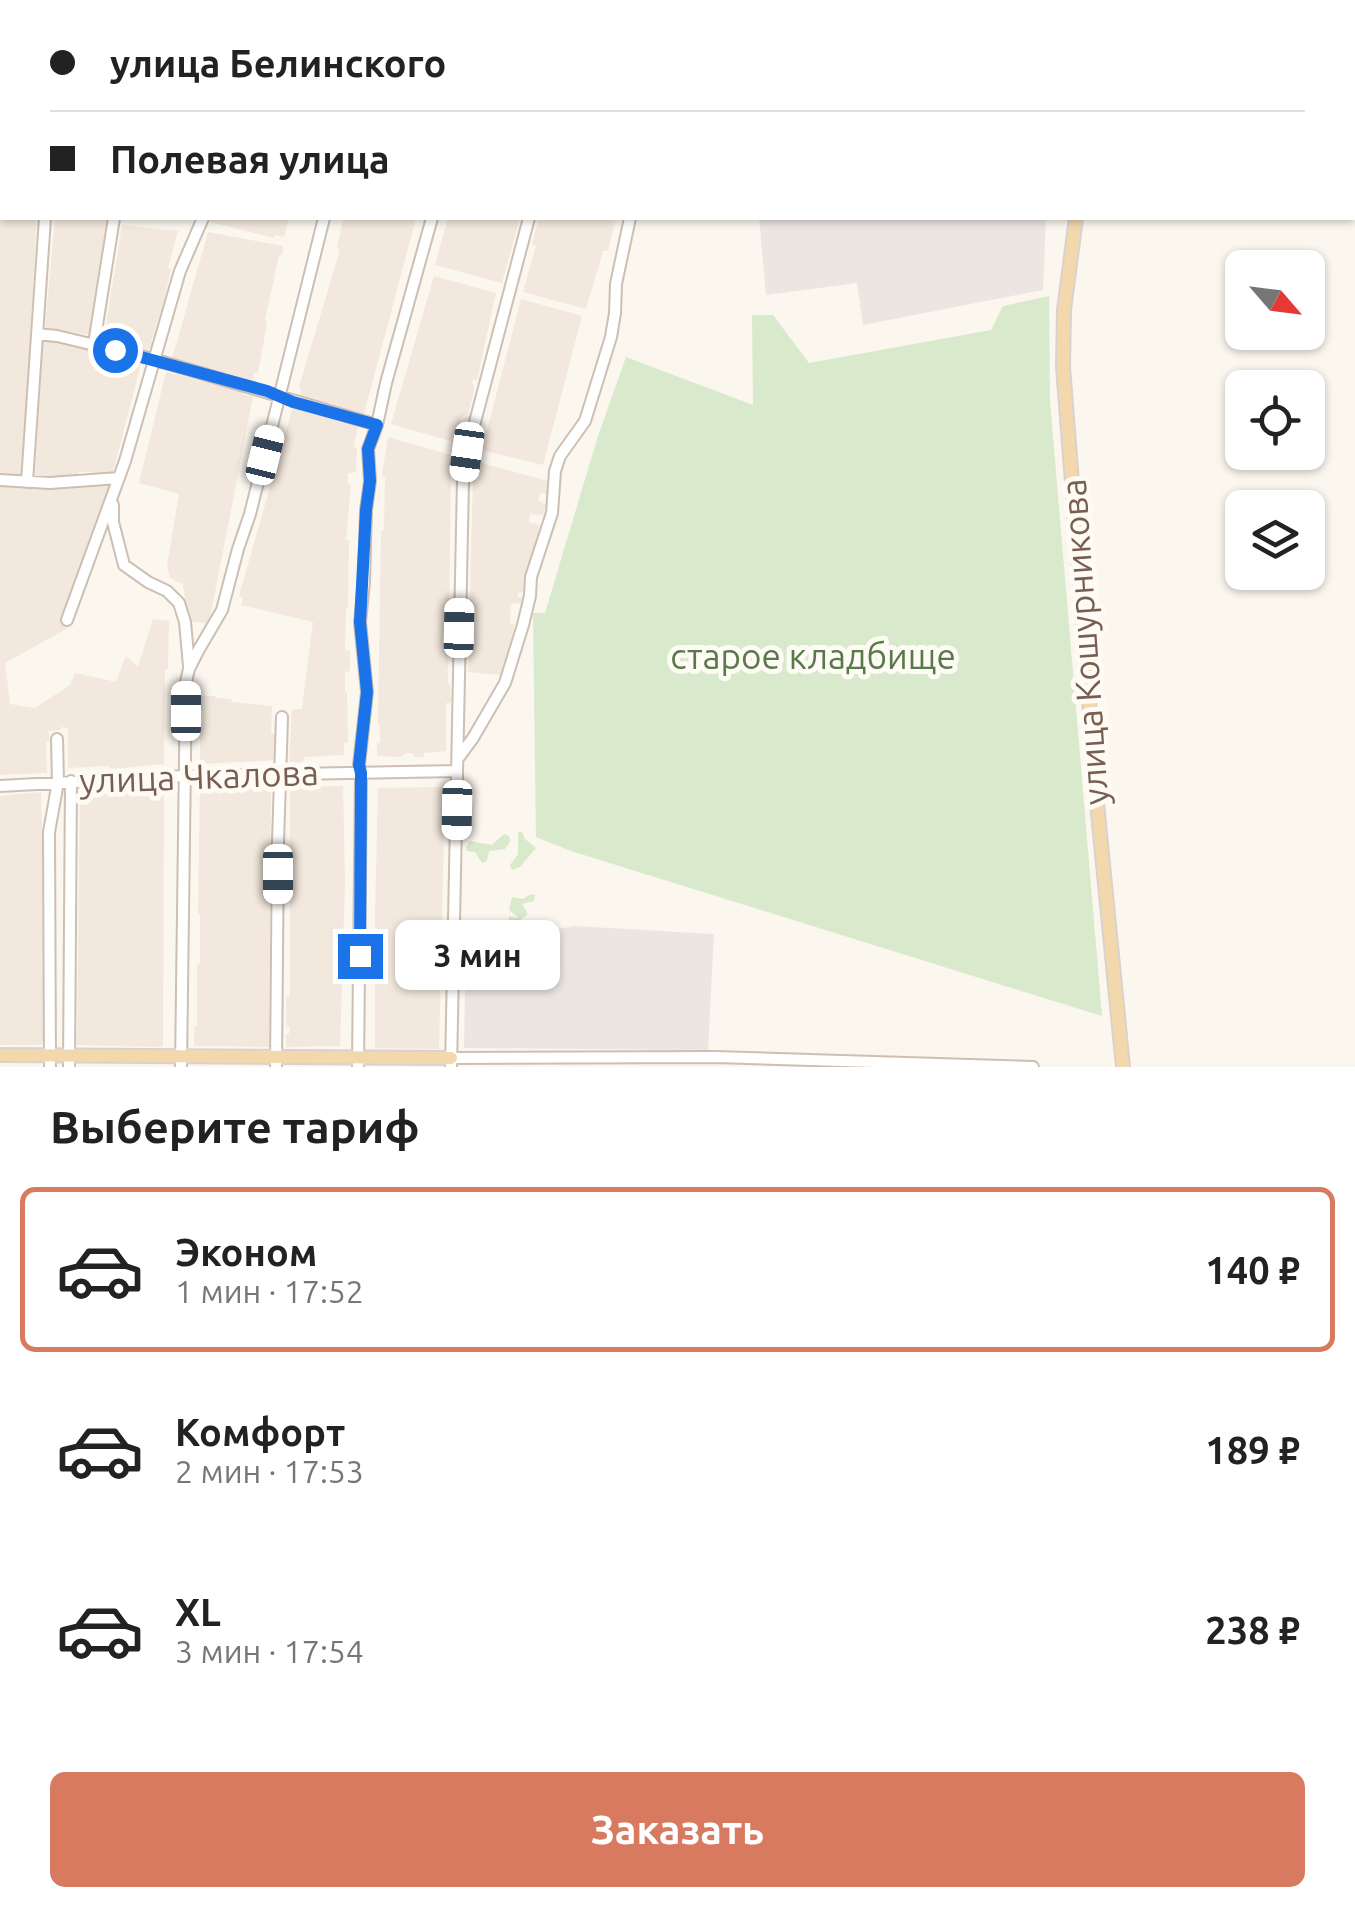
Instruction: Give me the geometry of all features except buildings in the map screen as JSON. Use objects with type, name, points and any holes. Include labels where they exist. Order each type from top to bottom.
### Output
[{"type":"main road","name":"улица Кошурникова","points":[[1076,220],[1066,294],[1064,367],[1097,803],[1123,1067]]},
{"type":"main road","points":[[0,1055],[50,1061],[451,1063]]},
{"type":"street","points":[[27,482],[44,220]]},
{"type":"street","points":[[94,344],[114,220]]},
{"type":"street","points":[[67,620],[119,478],[180,272],[203,220]]},
{"type":"street","points":[[181,1061],[186,682],[189,669],[222,610],[324,220]]},
{"type":"street","points":[[358,1062],[359,765],[367,692],[360,622],[370,481],[368,449],[431,220]]},
{"type":"street","points":[[528,220],[463,480],[451,1063],[1034,1067]]},
{"type":"street","points":[[457,765],[504,683],[523,625],[531,578],[552,513],[555,472],[560,456],[585,421],[610,336],[630,220]]},
{"type":"street","points":[[37,334],[154,359],[377,425]]},
{"type":"street","points":[[0,480],[50,483],[119,478]]},
{"type":"street","points":[[112,499],[113,522],[124,565],[179,603],[185,622],[189,669]]},
{"type":"street","points":[[185,622],[198,630],[212,629]]},
{"type":"street","points":[[276,1062],[282,717]]},
{"type":"street","points":[[50,1061],[49,832],[58,782],[57,739]]},
{"type":"street","name":"улица Чкалова","points":[[0,786],[184,776],[361,773],[457,765]]},
{"type":"street","points":[[70,1061],[71,781]]},
{"type":"shaded area","points":[[0,220],[37,220],[22,477],[0,476]]},
{"type":"shaded area","points":[[55,220],[107,220],[89,335],[45,328]]},
{"type":"shaded area","points":[[288,220],[284,237],[274,238],[210,222]]},
{"type":"shaded area","points":[[343,220],[415,220],[364,414],[300,396],[299,387],[340,250],[337,247]]},
{"type":"shaded area","points":[[447,220],[519,220],[502,283],[435,265]]},
{"type":"shaded area","points":[[538,220],[615,222],[586,309],[523,292],[536,246],[532,244]]},
{"type":"shaded area","points":[[759,220],[1046,220],[1043,290],[863,325],[857,283],[766,295]]},
{"type":"shaded area","points":[[122,225],[178,231],[163,305],[151,341],[154,346],[147,354],[103,343]]},
{"type":"shaded area","points":[[208,232],[283,246],[265,320],[258,373],[254,373],[252,383],[172,359]]},
{"type":"shaded area","points":[[434,276],[496,293],[477,380],[473,379],[468,414],[461,418],[454,442],[391,424]]},
{"type":"shaded area","points":[[521,299],[582,316],[543,465],[482,450]]},
{"type":"shaded area","points":[[46,340],[141,364],[112,475],[79,472],[72,476],[35,477]]},
{"type":"shaded area","points":[[166,372],[242,390],[242,394],[253,397],[207,623],[188,618],[183,584],[170,578],[167,566],[179,494],[139,483]]},
{"type":"shaded area","points":[[293,406],[358,426],[354,447],[356,472],[348,473],[348,743],[344,743],[344,755],[304,757],[303,762],[289,763],[292,709],[302,709],[313,622],[241,605],[243,598],[239,596]]},
{"type":"shaded area","points":[[388,437],[455,456],[451,471],[451,703],[446,703],[446,751],[424,753],[423,757],[414,757],[413,753],[377,756],[385,477],[382,475]]},
{"type":"shaded area","points":[[475,461],[551,482],[548,494],[541,493],[538,500],[546,505],[543,515],[530,514],[529,522],[540,525],[523,592],[518,593],[521,604],[511,606],[510,623],[515,624],[501,675],[468,672]]},
{"type":"shaded area","points":[[0,484],[49,489],[114,484],[61,622],[68,628],[5,663],[10,704],[35,708],[70,685],[75,673],[116,682],[126,656],[138,667],[153,619],[169,621],[164,764],[68,768],[68,728],[61,727],[48,731],[47,773],[0,775]]},
{"type":"shaded area","points":[[203,696],[272,706],[275,760],[200,764]]},
{"type":"shaded area","points":[[164,786],[163,1047],[77,1045],[80,792]]},
{"type":"shaded area","points":[[200,786],[271,787],[269,1047],[194,1046],[200,963]]},
{"type":"shaded area","points":[[343,786],[345,882],[340,1046],[286,1047],[290,1027],[286,997],[290,997],[290,787]]},
{"type":"shaded area","points":[[445,787],[439,1049],[375,1048],[378,788]]},
{"type":"shaded area","points":[[41,792],[44,1041],[42,1045],[0,1045],[0,796]]},
{"type":"shaded area","points":[[574,926],[714,934],[708,1050],[464,1048],[466,933],[522,936]]},
{"type":"green space","name":"старое кладбище","points":[[1049,296],[1050,401],[1102,1016],[536,837],[533,613],[545,613],[626,357],[753,405],[752,315],[773,315],[809,363],[991,330],[1003,306]]},
{"type":"green space","points":[[518,832],[536,848],[520,867],[512,870],[510,865],[518,854]]},
{"type":"green space","points":[[504,834],[510,842],[505,849],[489,851],[487,861],[482,863],[475,852],[467,851],[470,841],[492,845]]},
{"type":"green space","points":[[535,894],[534,901],[522,904],[528,914],[519,921],[521,927],[515,929],[515,934],[509,933],[509,916],[518,917],[509,910],[512,897],[523,899]]},
{"type":"route","points":[[115,350],[377,425],[368,449],[370,481],[360,622],[367,692],[359,765],[360,956]]}]
